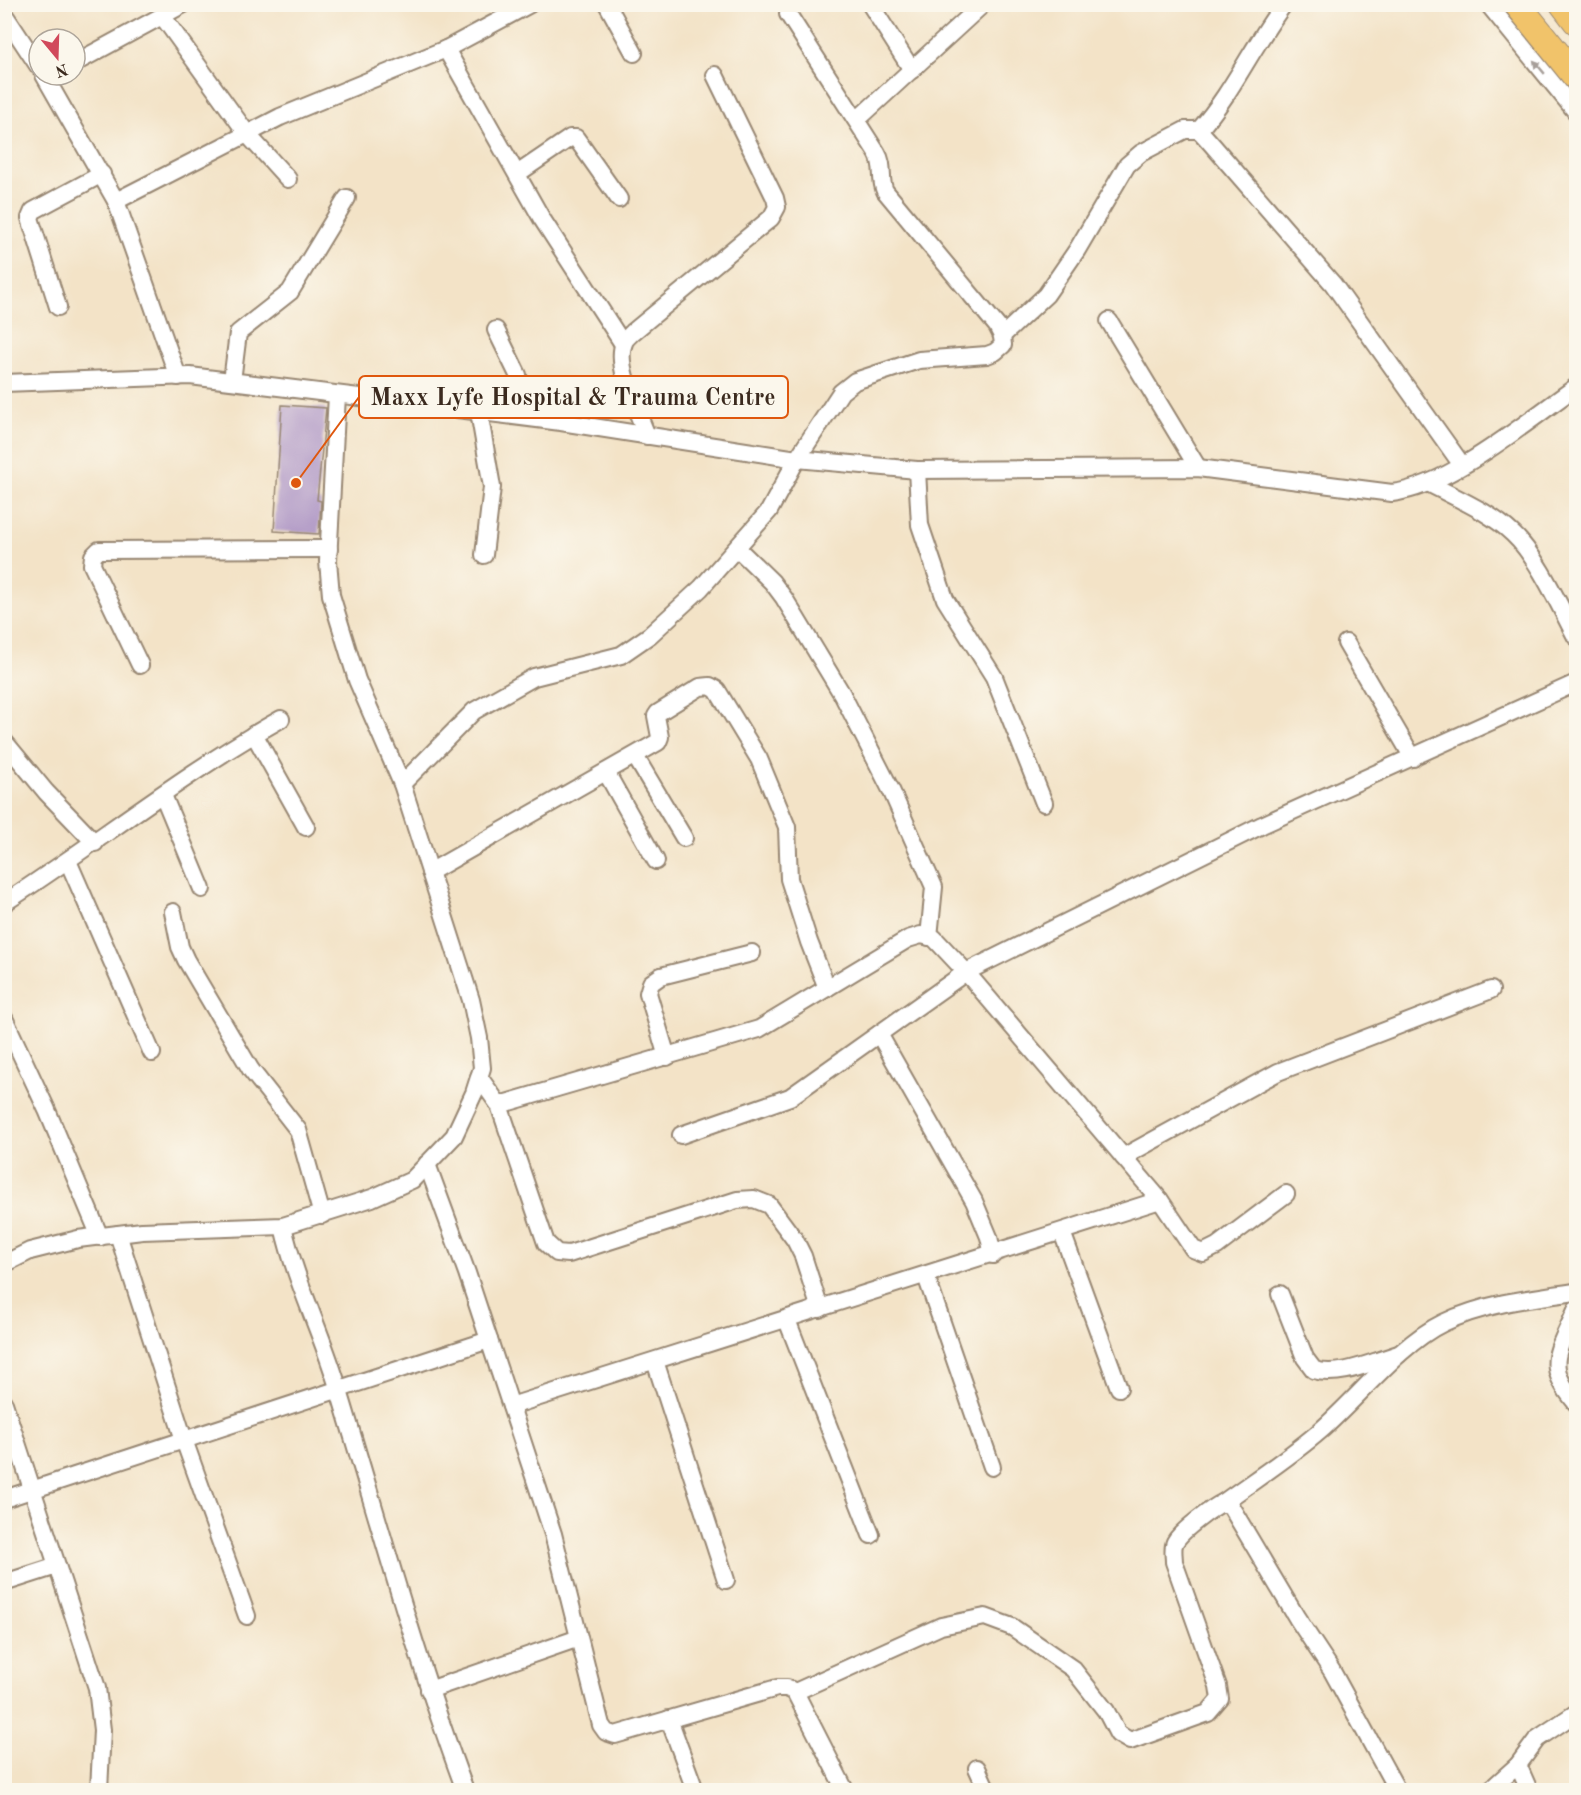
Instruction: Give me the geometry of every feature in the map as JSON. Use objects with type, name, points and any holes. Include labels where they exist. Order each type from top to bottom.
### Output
[{"type":"highway","points":[[1517,4],[1576,77]]},
{"type":"highway","points":[[1563,4],[1576,21]]},
{"type":"street","points":[[87,57],[184,4]]},
{"type":"street","points":[[116,201],[316,100],[446,49],[530,4]]},
{"type":"street","points":[[608,4],[634,53]]},
{"type":"street","points":[[870,4],[912,70]]},
{"type":"street","points":[[858,119],[983,4]]},
{"type":"street","points":[[1002,336],[1046,295],[1077,250],[1126,165],[1162,140],[1185,130],[1199,130],[1221,106],[1252,50],[1284,4]]},
{"type":"street","points":[[1488,4],[1576,112]]},
{"type":"street","points":[[4,14],[27,48]]},
{"type":"street","points":[[402,784],[474,711],[534,677],[599,662],[636,646],[701,588],[738,549],[769,511],[796,459],[842,392],[855,381],[919,360],[987,355],[1003,345],[1002,336],[885,191],[882,182],[882,162],[858,119],[788,14]]},
{"type":"street","points":[[163,17],[248,135],[288,179]]},
{"type":"street","points":[[446,49],[542,219],[623,344]]},
{"type":"street","points":[[647,436],[623,372],[621,359],[623,344],[633,332],[771,218],[777,207],[775,198],[715,75]]},
{"type":"street","points":[[52,87],[116,201],[178,377]]},
{"type":"street","points":[[1199,130],[1333,284],[1462,465]]},
{"type":"street","points":[[517,174],[570,138],[576,138],[619,199]]},
{"type":"street","points":[[58,307],[30,218],[33,211],[102,174]]},
{"type":"street","points":[[232,381],[238,333],[291,291],[347,198]]},
{"type":"street","points":[[1109,321],[1197,468]]},
{"type":"street","points":[[496,330],[519,375],[526,417]]},
{"type":"street","points":[[4,383],[178,377],[232,381],[526,417],[796,459],[917,470],[1197,468],[1372,492],[1411,491],[1430,484],[1462,465],[1576,387]]},
{"type":"street","points":[[4,1264],[30,1251],[118,1234],[283,1226],[372,1198],[412,1180],[454,1136],[479,1077],[482,1068],[479,1038],[471,1000],[402,784],[357,680],[337,621],[331,595],[328,549],[338,395]]},
{"type":"street","points":[[479,412],[492,487],[484,555]]},
{"type":"street","points":[[917,470],[920,525],[945,598],[994,677],[1044,803]]},
{"type":"street","points":[[1430,484],[1493,519],[1514,534],[1526,548],[1576,637]]},
{"type":"street","points":[[140,665],[92,565],[93,556],[99,550],[328,549]]},
{"type":"street","points":[[738,549],[772,582],[784,598],[842,694],[891,790],[934,887],[929,937]]},
{"type":"street","points":[[1346,643],[1413,758]]},
{"type":"street","points":[[681,1135],[790,1097],[966,972],[1262,825],[1576,683]]},
{"type":"street","points":[[430,872],[658,742],[660,737],[656,716],[658,713],[700,687],[711,686],[717,690],[759,759],[787,827],[789,879],[809,942],[827,988]]},
{"type":"street","points":[[4,903],[163,795],[281,719]]},
{"type":"street","points":[[254,735],[306,827]]},
{"type":"street","points":[[4,741],[46,792],[95,843]]},
{"type":"street","points":[[635,756],[684,838]]},
{"type":"street","points":[[606,772],[656,861]]},
{"type":"street","points":[[163,795],[202,889]]},
{"type":"street","points":[[68,861],[152,1053]]},
{"type":"street","points":[[173,912],[180,947],[186,960],[251,1070],[298,1130],[322,1215]]},
{"type":"street","points":[[499,1105],[759,1029],[908,939],[921,935],[934,938],[966,972],[1160,1200],[1192,1249],[1203,1253],[1217,1246],[1286,1194]]},
{"type":"street","points":[[667,1057],[648,993],[651,983],[661,976],[752,953]]},
{"type":"street","points":[[1123,1157],[1278,1072],[1491,990]]},
{"type":"street","points":[[4,1018],[47,1110],[100,1237]]},
{"type":"street","points":[[879,1034],[974,1201],[989,1237],[993,1255]]},
{"type":"street","points":[[479,1077],[499,1105],[546,1243],[556,1253],[569,1254],[737,1200],[754,1199],[769,1205],[795,1240],[820,1310]]},
{"type":"street","points":[[427,1164],[489,1340],[553,1534],[601,1725],[606,1732],[615,1735],[777,1688],[786,1688],[795,1692],[840,1789]]},
{"type":"street","points":[[511,1406],[820,1310],[1160,1200]]},
{"type":"street","points":[[283,1226],[290,1257],[339,1390],[429,1690],[465,1791]]},
{"type":"street","points":[[1062,1232],[1119,1388]]},
{"type":"street","points":[[118,1234],[184,1440],[247,1616]]},
{"type":"street","points":[[926,1276],[992,1467]]},
{"type":"street","points":[[795,1692],[941,1626],[985,1617],[1012,1626],[1073,1669],[1106,1711],[1118,1734],[1130,1741],[1208,1713],[1220,1699],[1218,1686],[1174,1562],[1173,1551],[1176,1541],[1215,1506],[1224,1502],[1320,1431],[1403,1353],[1433,1329],[1464,1315],[1527,1299],[1576,1292]]},
{"type":"street","points":[[1280,1294],[1305,1358],[1314,1370],[1326,1372],[1341,1370],[1403,1353]]},
{"type":"street","points":[[1576,1310],[1556,1357],[1558,1381],[1576,1403]]},
{"type":"street","points":[[787,1320],[871,1534]]},
{"type":"street","points":[[4,1499],[489,1340]]},
{"type":"street","points":[[655,1361],[726,1580]]},
{"type":"street","points":[[4,1403],[97,1688],[102,1730],[99,1791]]},
{"type":"street","points":[[1224,1502],[1231,1506],[1297,1618],[1326,1661],[1397,1791]]},
{"type":"street","points":[[4,1583],[57,1566]]},
{"type":"street","points":[[429,1690],[579,1638]]},
{"type":"street","points":[[1490,1791],[1518,1765],[1537,1739],[1575,1718]]},
{"type":"street","points":[[669,1719],[695,1791]]},
{"type":"street","points":[[1518,1765],[1529,1791]]},
{"type":"street","points":[[977,1768],[987,1791]]},
{"type":"building","points":[[282,405],[326,408],[317,500],[321,501],[319,534],[274,531]]},
{"type":"place","name":"Maxx Lyfe Hospital & Trauma Centre","points":[[296,483]]}]
